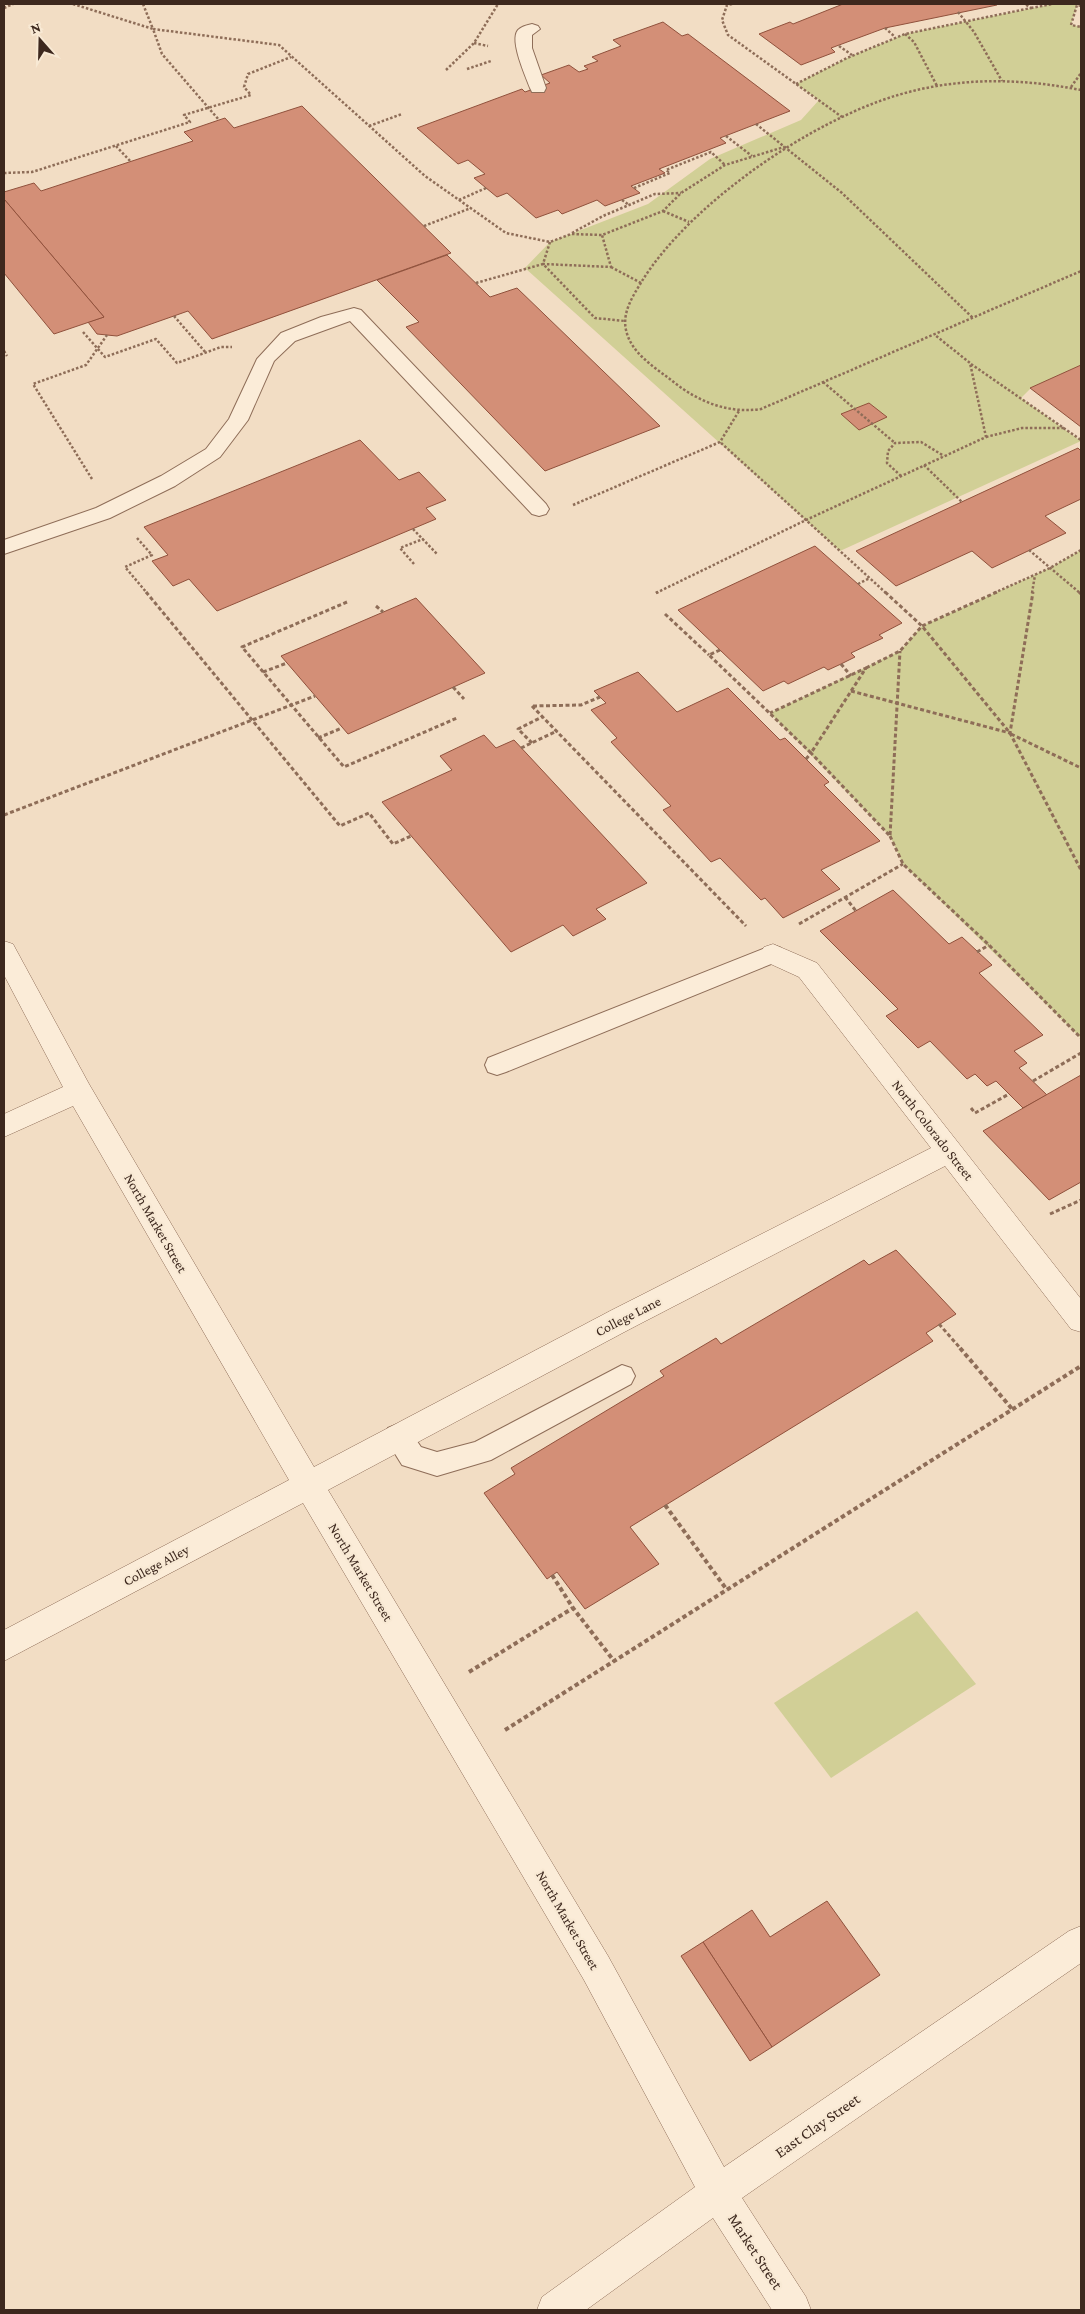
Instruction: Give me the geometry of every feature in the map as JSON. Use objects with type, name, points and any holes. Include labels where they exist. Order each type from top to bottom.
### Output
[{"type":"street","name":"North Market Street","points":[[4,952],[79,1092],[308,1484],[596,1968],[718,2193]]},
{"type":"street","name":"North Colorado Street","points":[[773,954],[808,970],[1081,1320]]},
{"type":"street","points":[[4,1126],[79,1092]]},
{"type":"street","name":"College Lane","points":[[308,1484],[950,1151]]},
{"type":"street","name":"College Alley","points":[[4,1646],[308,1484]]},
{"type":"street","name":"East Clay Street","points":[[555,2310],[718,2193],[1081,1943]]},
{"type":"street","name":"Market Street","points":[[718,2193],[794,2310]]},
{"type":"lane","points":[[532,29],[524,33],[524,48],[538,88]]},
{"type":"lane","points":[[4,547],[111,509],[168,481],[213,453],[238,420],[266,359],[288,337],[354,314],[539,510]]},
{"type":"lane","points":[[498,1065],[773,954]]},
{"type":"lane","points":[[398,1436],[412,1456],[437,1464],[481,1452],[622,1376]]},
{"type":"path","points":[[4,8],[13,4]]},
{"type":"path","points":[[73,4],[154,29],[279,45],[425,176],[506,233],[550,242],[571,234],[603,216],[655,194],[682,193]]},
{"type":"path","points":[[142,4],[154,29],[156,42],[162,54],[219,120]]},
{"type":"path","points":[[446,70],[474,43],[498,4]]},
{"type":"path","points":[[732,4],[727,5],[722,20],[728,35],[842,117]]},
{"type":"path","points":[[1025,4],[1031,8]]},
{"type":"path","points":[[796,84],[853,55],[895,37],[1053,4]]},
{"type":"path","points":[[1081,6],[1077,5],[1071,25],[1081,27]]},
{"type":"path","points":[[958,12],[974,32],[1002,81]]},
{"type":"path","points":[[885,28],[895,37]]},
{"type":"path","points":[[905,34],[914,42],[937,86]]},
{"type":"path","points":[[839,46],[853,55]]},
{"type":"path","points":[[4,173],[32,172],[190,122],[184,115],[251,95],[244,86],[248,74],[291,56]]},
{"type":"path","points":[[467,69],[484,63]]},
{"type":"path","points":[[1071,88],[1081,72]]},
{"type":"path","points":[[1081,90],[1002,81],[964,82],[937,86],[883,99],[842,117],[787,146],[700,211],[652,264],[628,306],[625,322],[630,341],[646,362],[678,387],[714,406],[739,411],[761,409],[1081,272]]},
{"type":"path","points":[[370,126],[402,114]]},
{"type":"path","points":[[756,124],[787,146],[860,210],[974,318]]},
{"type":"path","points":[[726,136],[752,156]]},
{"type":"path","points":[[116,146],[132,162]]},
{"type":"path","points":[[571,234],[602,235],[663,211],[682,193],[725,165],[787,146]]},
{"type":"path","points":[[634,188],[670,173],[666,170],[711,152],[725,165]]},
{"type":"path","points":[[459,200],[486,188]]},
{"type":"path","points":[[622,200],[629,205]]},
{"type":"path","points":[[424,226],[471,208]]},
{"type":"path","points":[[663,211],[689,222]]},
{"type":"path","points":[[602,235],[611,267]]},
{"type":"path","points":[[543,264],[550,242]]},
{"type":"path","points":[[476,283],[543,264],[611,267],[641,283]]},
{"type":"path","points":[[543,264],[595,318],[625,322]]},
{"type":"path","points":[[174,316],[206,353]]},
{"type":"path","points":[[83,332],[105,357],[156,339],[177,363],[214,350]]},
{"type":"path","points":[[935,334],[970,363],[1081,440]]},
{"type":"path","points":[[107,335],[86,365],[33,384],[111,509],[152,555],[125,567],[340,826],[369,814],[393,844],[411,836]]},
{"type":"path","points":[[4,351],[7,356]]},
{"type":"path","points":[[970,363],[986,437]]},
{"type":"path","points":[[823,382],[895,443]]},
{"type":"path","points":[[573,505],[720,442],[739,411]]},
{"type":"path","points":[[656,593],[806,520],[986,437],[1022,428],[1065,428]]},
{"type":"path","points":[[901,476],[887,463],[888,451],[895,443],[916,440],[932,447],[944,456]]},
{"type":"path","points":[[720,442],[922,626],[1010,733],[1081,870]]},
{"type":"path","points":[[924,465],[962,502]]},
{"type":"path","points":[[413,528],[437,554]]},
{"type":"path","points":[[414,564],[400,548],[423,539]]},
{"type":"path","points":[[1029,550],[1081,594]]},
{"type":"path","points":[[770,712],[851,676],[900,651],[922,626],[1050,568],[1081,550]]},
{"type":"path","points":[[1010,733],[1026,640],[1034,575]]},
{"type":"path","points":[[858,584],[870,578]]},
{"type":"path","points":[[347,602],[242,647],[344,767],[457,718]]},
{"type":"path","points":[[376,606],[383,612]]},
{"type":"path","points":[[665,614],[811,753],[890,836],[903,864],[989,945],[1081,1038]]},
{"type":"path","points":[[710,655],[720,650]]},
{"type":"path","points":[[890,836],[900,651]]},
{"type":"path","points":[[263,672],[287,664]]},
{"type":"path","points":[[841,664],[851,676]]},
{"type":"path","points":[[806,759],[866,668]]},
{"type":"path","points":[[453,687],[464,699]]},
{"type":"path","points":[[851,691],[898,705],[1010,733],[1081,768]]},
{"type":"path","points":[[4,815],[315,696]]},
{"type":"path","points":[[600,697],[581,705],[532,706],[773,954]]},
{"type":"path","points":[[532,743],[518,729],[543,716]]},
{"type":"path","points":[[318,738],[342,728]]},
{"type":"path","points":[[522,748],[557,731]]},
{"type":"path","points":[[821,911],[903,864]]},
{"type":"path","points":[[845,897],[856,911]]},
{"type":"path","points":[[977,952],[989,945]]},
{"type":"path","points":[[1033,1081],[1081,1053]]},
{"type":"path","points":[[975,1113],[1009,1094]]},
{"type":"path","points":[[939,1324],[1013,1410]]},
{"type":"path","points":[[469,1752],[1081,1366]]},
{"type":"path","points":[[665,1505],[727,1590]]},
{"type":"path","points":[[552,1575],[572,1608],[614,1661]]},
{"type":"path","points":[[434,1694],[572,1608]]},
{"type":"shaded area","points":[[1053,4],[1077,5],[1071,25],[1081,27],[1081,365],[1031,388],[1021,398],[1081,441],[840,551],[525,268],[550,242],[648,204],[710,159],[801,120],[819,100],[796,84],[847,58],[905,34]]},
{"type":"shaded area","points":[[1081,550],[1081,1038],[903,864],[890,836],[770,713],[900,651],[922,626],[1050,568]]},
{"type":"shaded area","points":[[917,1611],[976,1684],[831,1778],[774,1703]]},
{"type":"building","points":[[843,4],[997,5],[885,28],[831,48],[835,52],[801,65],[759,34],[790,22],[793,24]]},
{"type":"building","points":[[663,22],[682,36],[688,34],[790,111],[720,138],[726,143],[659,169],[665,173],[631,186],[640,193],[605,206],[597,200],[562,214],[558,210],[536,218],[507,193],[497,197],[474,178],[485,174],[468,160],[458,164],[417,128],[522,89],[525,92],[550,83],[541,75],[569,65],[579,72],[588,69],[584,66],[598,61],[592,57],[621,46],[613,40]]},
{"type":"building","points":[[302,106],[451,253],[212,339],[188,311],[117,336],[97,334],[88,322],[104,317],[4,199],[4,192],[34,183],[41,191],[193,141],[184,132],[225,118],[234,128]]},
{"type":"building","points":[[4,199],[104,317],[54,334],[4,273]]},
{"type":"building","points":[[447,255],[490,297],[517,288],[660,426],[545,471],[406,327],[419,322],[377,280]]},
{"type":"building","points":[[1081,365],[1081,427],[1030,388]]},
{"type":"building","points":[[869,403],[887,417],[859,430],[841,414]]},
{"type":"building","points":[[360,440],[399,480],[419,472],[446,500],[426,508],[436,519],[217,611],[189,579],[173,586],[152,561],[168,555],[144,527]]},
{"type":"building","points":[[1078,448],[1081,451],[1081,499],[1045,516],[1066,533],[992,568],[972,551],[896,586],[856,551]]},
{"type":"building","points":[[815,546],[902,623],[879,635],[883,638],[851,653],[855,657],[841,664],[828,670],[824,667],[788,684],[784,681],[763,691],[678,610]]},
{"type":"building","points":[[416,598],[485,673],[348,734],[281,656]]},
{"type":"building","points":[[638,672],[677,712],[728,688],[780,740],[785,738],[829,782],[824,785],[880,841],[821,870],[840,889],[783,918],[765,898],[761,900],[720,858],[711,862],[663,810],[671,806],[611,742],[617,738],[591,710],[606,703],[594,691]]},
{"type":"building","points":[[484,735],[496,748],[514,740],[647,883],[596,909],[606,919],[573,936],[563,925],[511,952],[382,802],[452,770],[440,756]]},
{"type":"building","points":[[893,890],[949,944],[962,937],[992,965],[979,973],[1043,1035],[1014,1051],[1027,1063],[1019,1068],[1047,1095],[1023,1108],[996,1081],[987,1086],[975,1074],[967,1079],[930,1041],[918,1048],[886,1016],[898,1009],[820,931]]},
{"type":"building","points":[[1081,1075],[1081,1182],[1049,1200],[983,1131]]},
{"type":"building","points":[[896,1250],[956,1314],[926,1333],[933,1341],[630,1527],[659,1564],[585,1609],[557,1572],[547,1579],[484,1493],[515,1474],[511,1468],[664,1376],[660,1371],[716,1338],[721,1344],[864,1260],[869,1265]]},
{"type":"building","points":[[827,1901],[880,1975],[772,2047],[703,1942],[752,1910],[770,1937]]},
{"type":"building","points":[[703,1942],[772,2047],[750,2061],[681,1956]]}]
